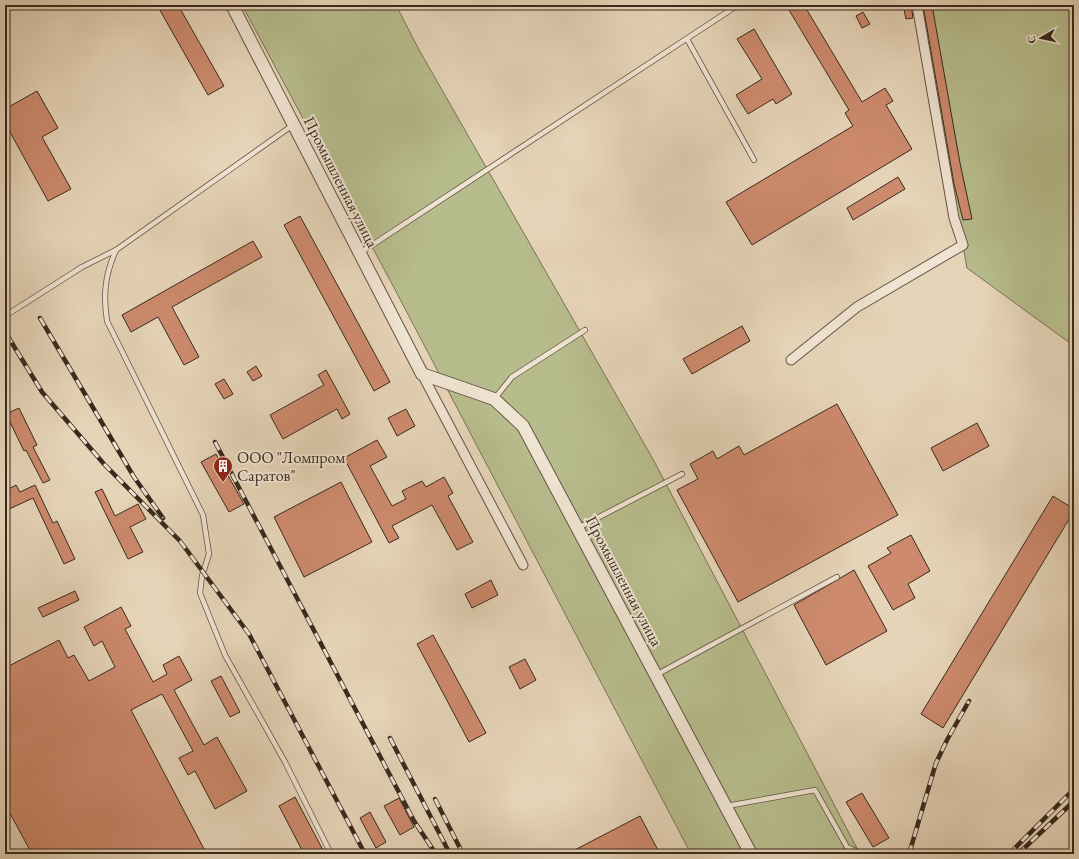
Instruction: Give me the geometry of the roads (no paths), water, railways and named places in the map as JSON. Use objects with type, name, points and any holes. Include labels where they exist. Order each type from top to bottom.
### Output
[{"type":"street","name":"Промышленная улица","points":[[232,5],[422,374],[523,565]]},
{"type":"street","points":[[791,360],[857,306],[963,245],[954,218],[917,5]]},
{"type":"street","name":"Промышленная улица","points":[[422,374],[494,399],[523,426],[751,854]]},
{"type":"lane","points":[[360,253],[738,5]]},
{"type":"lane","points":[[687,38],[754,160]]},
{"type":"lane","points":[[5,316],[82,267],[116,250],[294,125]]},
{"type":"lane","points":[[116,250],[108,268],[104,299],[107,321],[203,515],[209,554],[202,576],[200,593],[225,655],[285,762],[331,854]]},
{"type":"lane","points":[[494,399],[512,377],[585,330]]},
{"type":"lane","points":[[578,528],[682,474]]},
{"type":"lane","points":[[656,675],[837,577]]},
{"type":"lane","points":[[725,806],[815,790],[847,847],[862,854]]},
{"type":"railway","points":[[40,318],[134,477],[163,518]]},
{"type":"railway","points":[[7,335],[42,392],[104,464],[180,541],[249,634],[365,854]]},
{"type":"railway","points":[[215,442],[414,821],[436,854]]},
{"type":"railway","points":[[909,854],[936,763],[969,701]]},
{"type":"railway","points":[[390,738],[450,854]]},
{"type":"railway","points":[[1009,854],[1074,789]]},
{"type":"railway","points":[[435,799],[463,854]]},
{"type":"railway","points":[[1018,854],[1074,801]]},
{"type":"place","name":"ООО \"Ломпром Саратов\"","points":[[223,483]]}]
